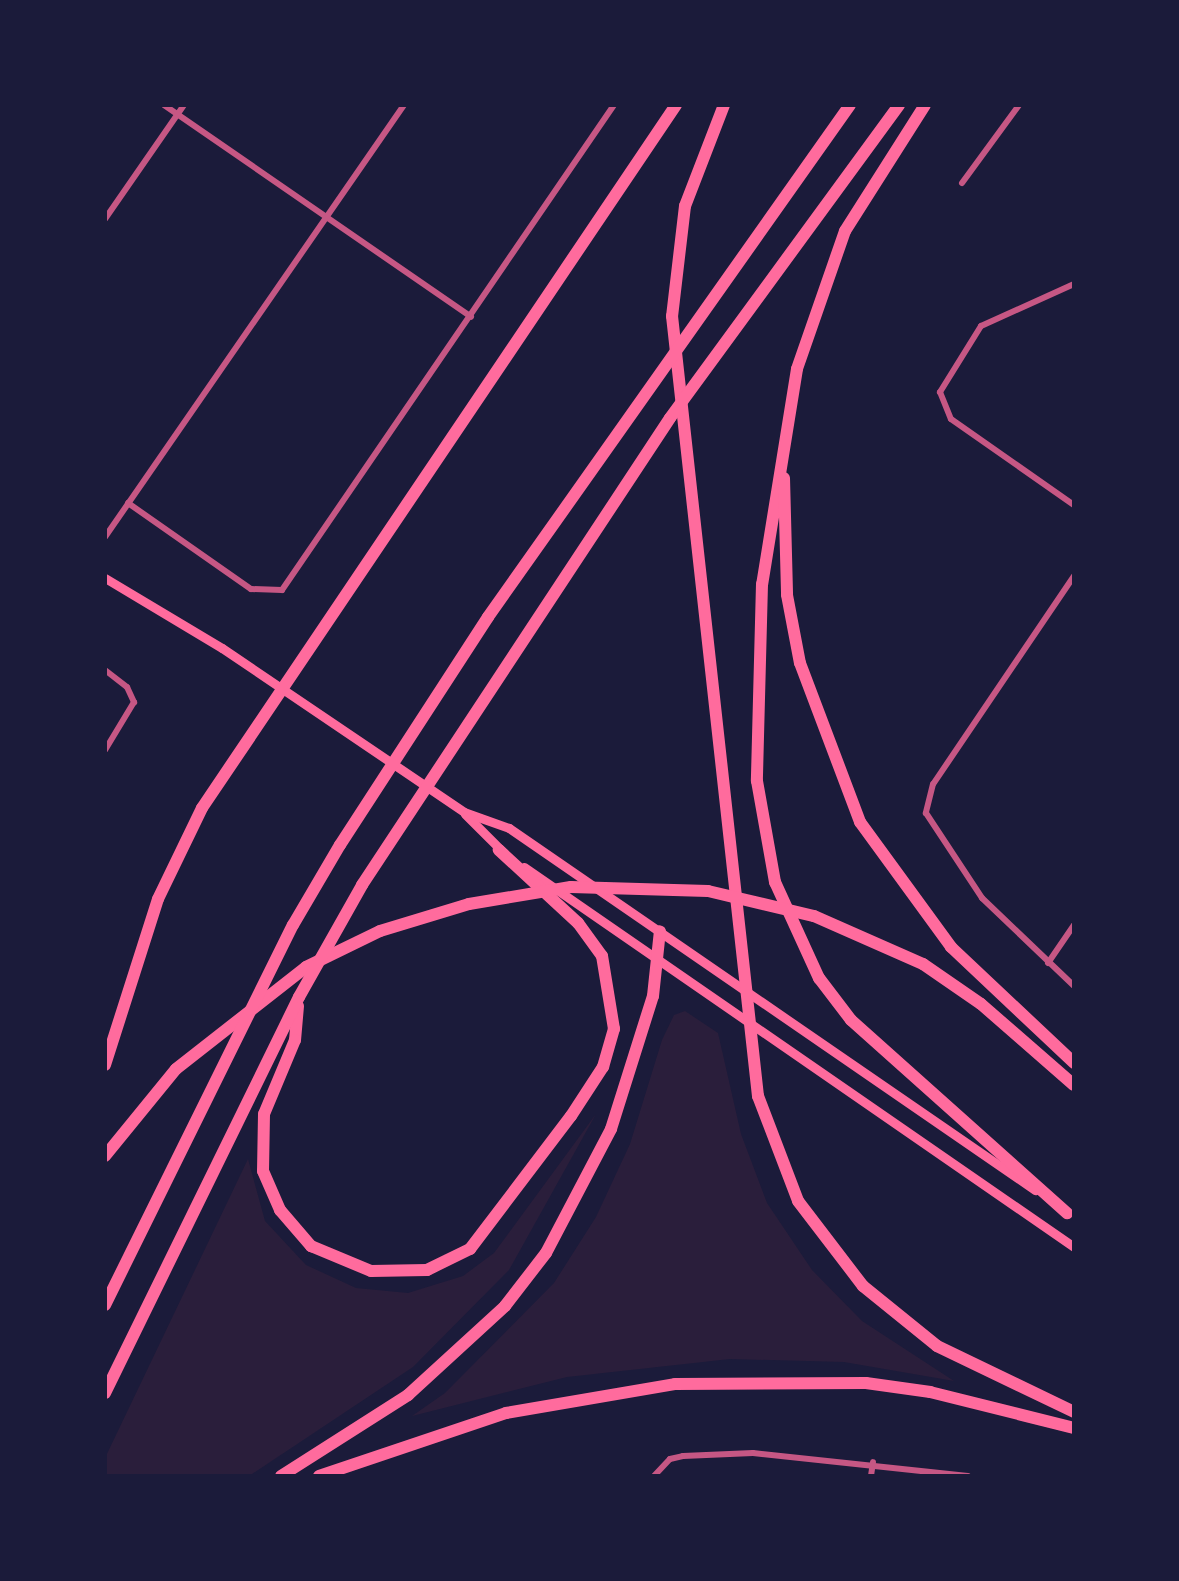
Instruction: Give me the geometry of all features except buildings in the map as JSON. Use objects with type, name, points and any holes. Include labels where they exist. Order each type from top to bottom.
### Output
[{"type":"highway","points":[[105,1065],[178,854],[282,688],[676,105]]},
{"type":"highway","points":[[724,105],[685,206],[673,278],[686,464],[749,1057],[779,1160],[827,1244],[895,1315],[937,1346],[1074,1412]]},
{"type":"highway","points":[[105,1305],[293,925],[353,824],[641,395],[850,105]]},
{"type":"highway","points":[[105,1393],[299,998],[362,885],[670,418],[900,105]]},
{"type":"highway","points":[[925,105],[845,231],[804,340],[787,419],[762,584],[756,704],[766,847],[790,925],[851,1020],[1071,1215]]},
{"type":"highway","points":[[787,419],[787,595],[800,663],[841,781],[860,822],[912,900],[988,987],[1074,1063]]},
{"type":"highway","points":[[299,998],[295,1040],[264,1114],[263,1171],[280,1210],[311,1246],[371,1271],[427,1270],[470,1249],[571,1116],[603,1067],[614,1029],[603,956],[578,923],[499,850]]},
{"type":"highway","points":[[105,1156],[176,1069],[306,967],[380,932],[469,904],[571,887],[671,887],[814,916],[923,964],[981,1004],[1074,1085]]},
{"type":"highway","points":[[281,1476],[408,1395],[505,1306],[546,1253],[611,1129],[653,996],[660,931]]},
{"type":"highway","points":[[319,1476],[506,1413],[675,1384],[866,1384],[930,1392],[1074,1428]]},
{"type":"main road","points":[[105,578],[282,688],[464,812],[499,850],[1074,1247]]},
{"type":"main road","points":[[464,812],[509,828],[1071,1215]]},
{"type":"street","points":[[164,105],[471,317]]},
{"type":"street","points":[[105,219],[184,105]]},
{"type":"street","points":[[105,537],[404,105]]},
{"type":"street","points":[[128,503],[251,589],[282,590],[614,105]]},
{"type":"street","points":[[962,183],[1019,105]]},
{"type":"street","points":[[1074,284],[987,321],[940,392],[951,419],[1074,505]]},
{"type":"street","points":[[1074,576],[933,784],[926,804],[932,831],[967,881],[1074,986]]},
{"type":"street","points":[[105,670],[127,687],[134,702],[105,750]]},
{"type":"street","points":[[1048,963],[1074,925]]},
{"type":"street","points":[[654,1476],[670,1459],[694,1455],[873,1462],[968,1476]]},
{"type":"street","points":[[871,1476],[873,1462]]},
{"type":"shaded area","points":[[685,1011],[718,1033],[741,1134],[767,1203],[812,1270],[862,1321],[954,1381],[844,1362],[730,1359],[567,1377],[412,1416],[445,1393],[554,1283],[596,1217],[630,1144],[662,1040],[674,1015]]},
{"type":"shaded area","points":[[596,1114],[509,1270],[413,1367],[249,1476],[105,1476],[105,1458],[248,1159],[265,1221],[306,1265],[356,1288],[408,1293],[463,1276],[494,1253]]}]
